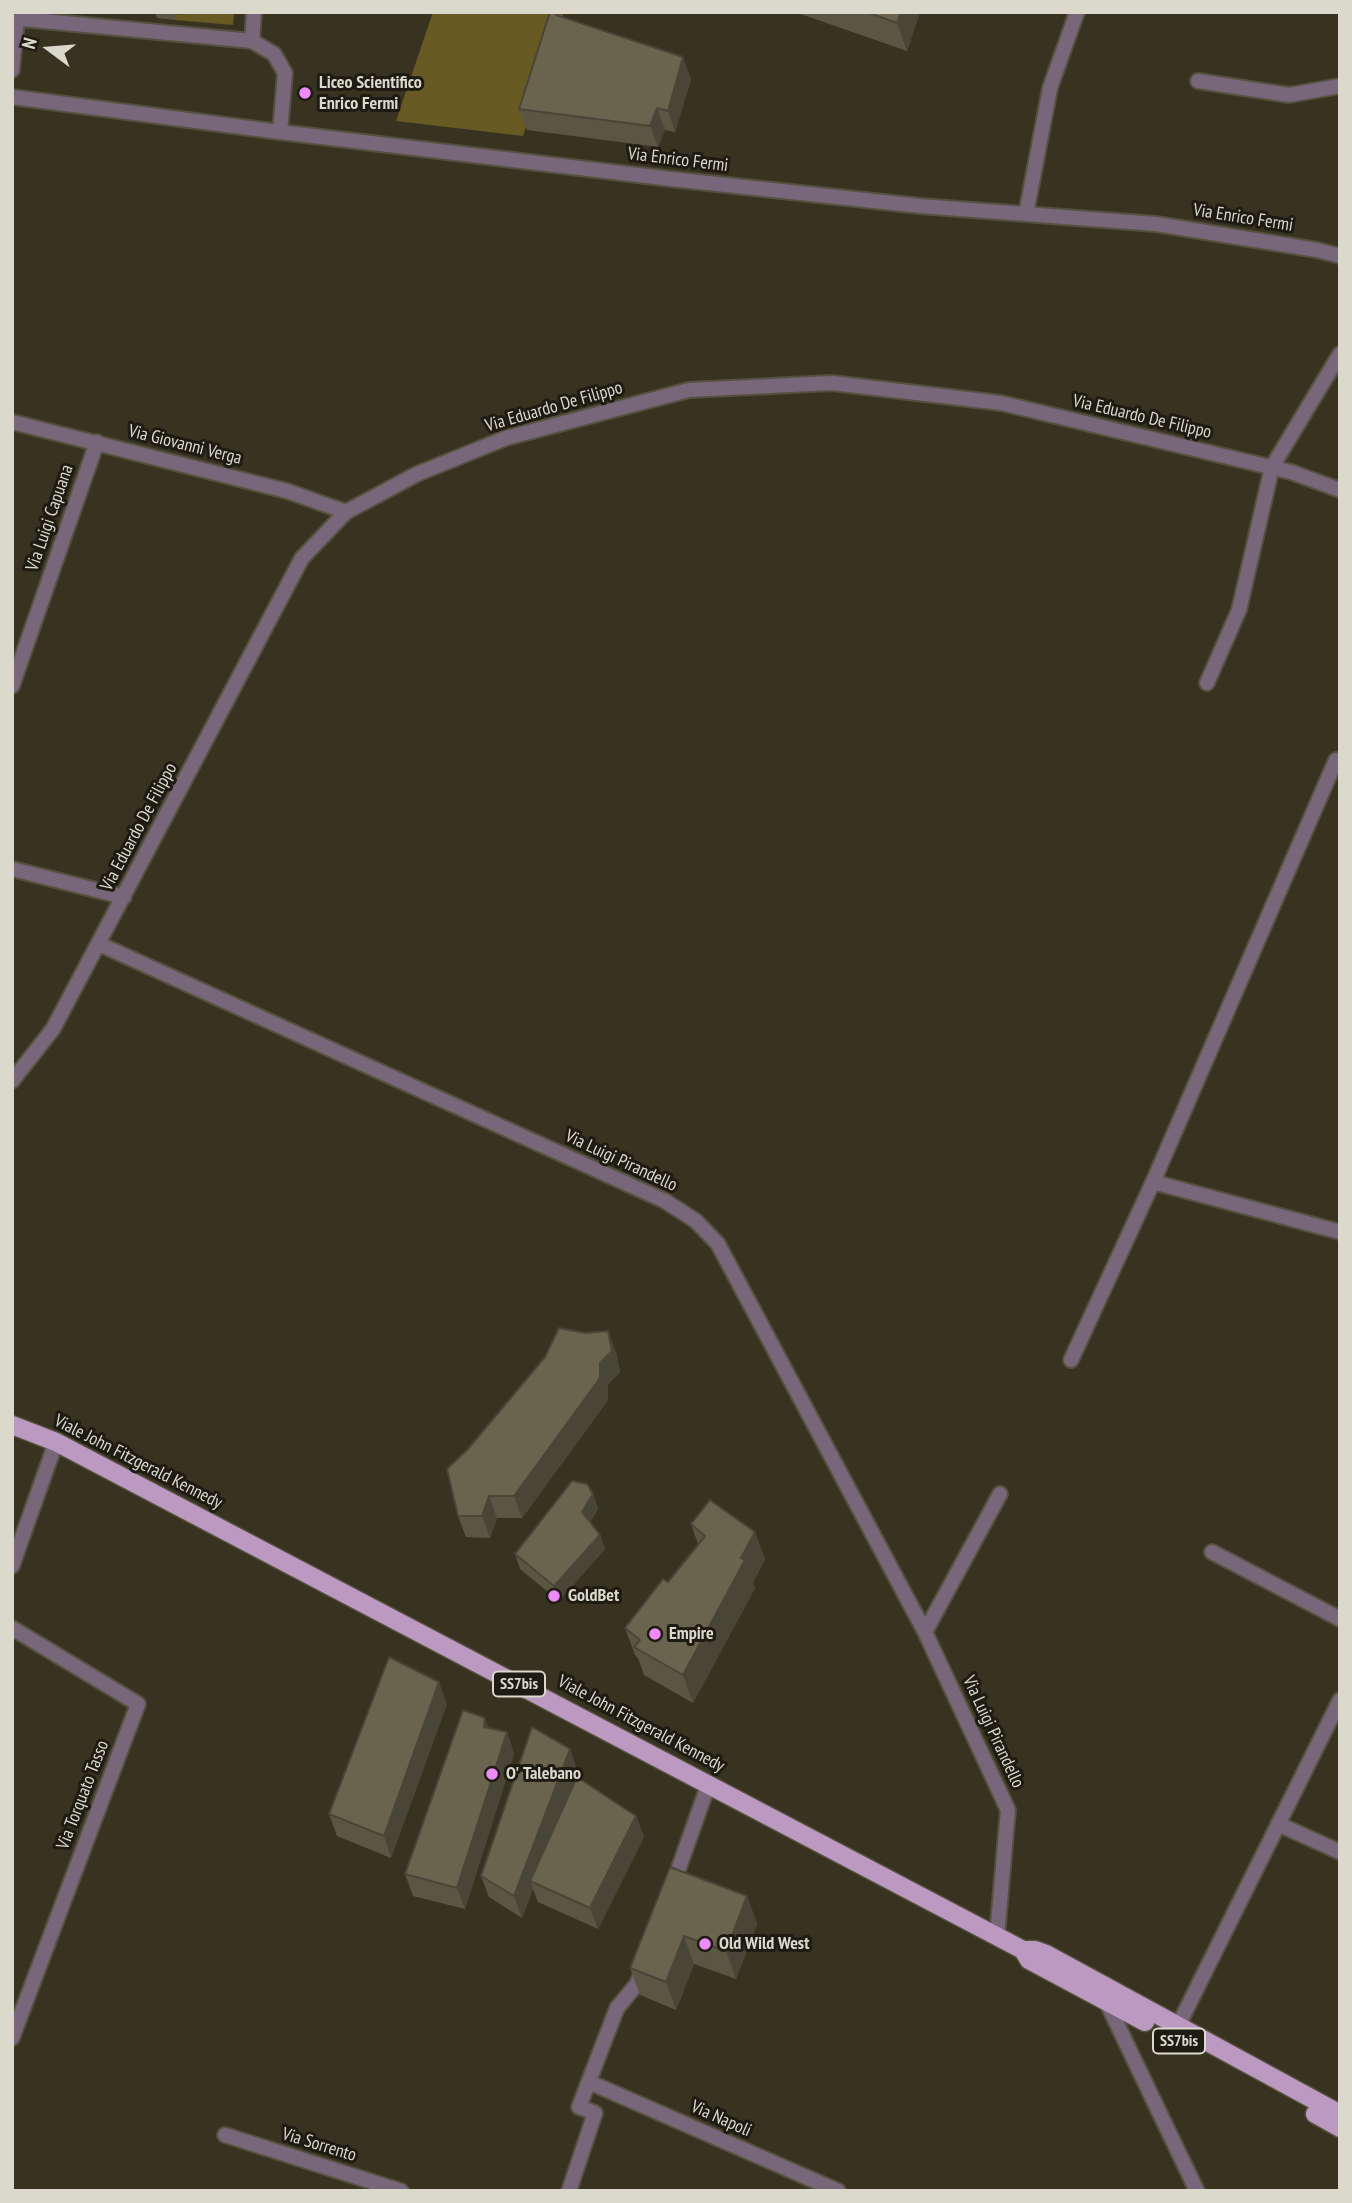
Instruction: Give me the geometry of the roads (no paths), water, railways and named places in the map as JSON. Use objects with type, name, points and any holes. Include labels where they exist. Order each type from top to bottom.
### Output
[{"type":"main road","name":"Viale John Fitzgerald Kennedy","points":[[12,1425],[55,1442],[1023,1950],[1046,1954],[1340,2114]]},
{"type":"main road","name":"Viale John Fitzgerald Kennedy","points":[[1023,1950],[1029,1960],[1340,2127]]},
{"type":"street","points":[[253,41],[254,12]]},
{"type":"street","points":[[1026,214],[1050,88],[1077,12]]},
{"type":"street","points":[[12,70],[15,19],[253,41],[274,54],[285,73],[280,132]]},
{"type":"street","points":[[1198,81],[1289,95],[1340,86]]},
{"type":"street","name":"Via Enrico Fermi","points":[[12,97],[684,180],[920,206],[1156,224],[1340,256]]},
{"type":"street","points":[[1207,682],[1239,610],[1272,467],[1340,354]]},
{"type":"street","name":"Via Eduardo De Filippo","points":[[12,1081],[53,1029],[302,558],[346,513],[417,474],[506,438],[688,390],[832,383],[1000,403],[1272,467],[1340,490]]},
{"type":"street","name":"Via Giovanni Verga","points":[[12,422],[287,491],[346,513]]},
{"type":"street","name":"Via Luigi Capuana","points":[[12,686],[96,442]]},
{"type":"street","points":[[1071,1360],[1153,1182],[1336,760]]},
{"type":"street","points":[[12,869],[124,897]]},
{"type":"street","name":"Via Luigi Pirandello","points":[[99,944],[665,1200],[696,1221],[718,1244],[925,1632],[1008,1810],[997,1936]]},
{"type":"street","points":[[1153,1182],[1340,1232]]},
{"type":"street","points":[[12,1566],[55,1442]]},
{"type":"street","points":[[925,1632],[1000,1494]]},
{"type":"street","points":[[1212,1552],[1340,1619]]},
{"type":"street","name":"Via Torquato Tasso","points":[[12,1628],[138,1704],[12,2038]]},
{"type":"street","points":[[1178,2026],[1340,1700]]},
{"type":"street","points":[[669,1896],[709,1783]]},
{"type":"street","points":[[1278,1824],[1340,1852]]},
{"type":"street","points":[[569,2191],[595,2113],[579,2107],[617,2008],[637,1984],[646,1959]]},
{"type":"street","points":[[1106,2001],[1197,2191]]},
{"type":"street","name":"Via Napoli","points":[[589,2082],[838,2191]]},
{"type":"street","name":"Via Sorrento","points":[[225,2135],[401,2191]]},
{"type":"place","name":"Liceo Scientifico Enrico Fermi","points":[[305,93]]},
{"type":"place","name":"GoldBet","points":[[554,1596]]},
{"type":"place","name":"Empire","points":[[655,1634]]},
{"type":"place","name":"O' Talebano","points":[[492,1774]]},
{"type":"place","name":"Old Wild West","points":[[705,1944]]}]
